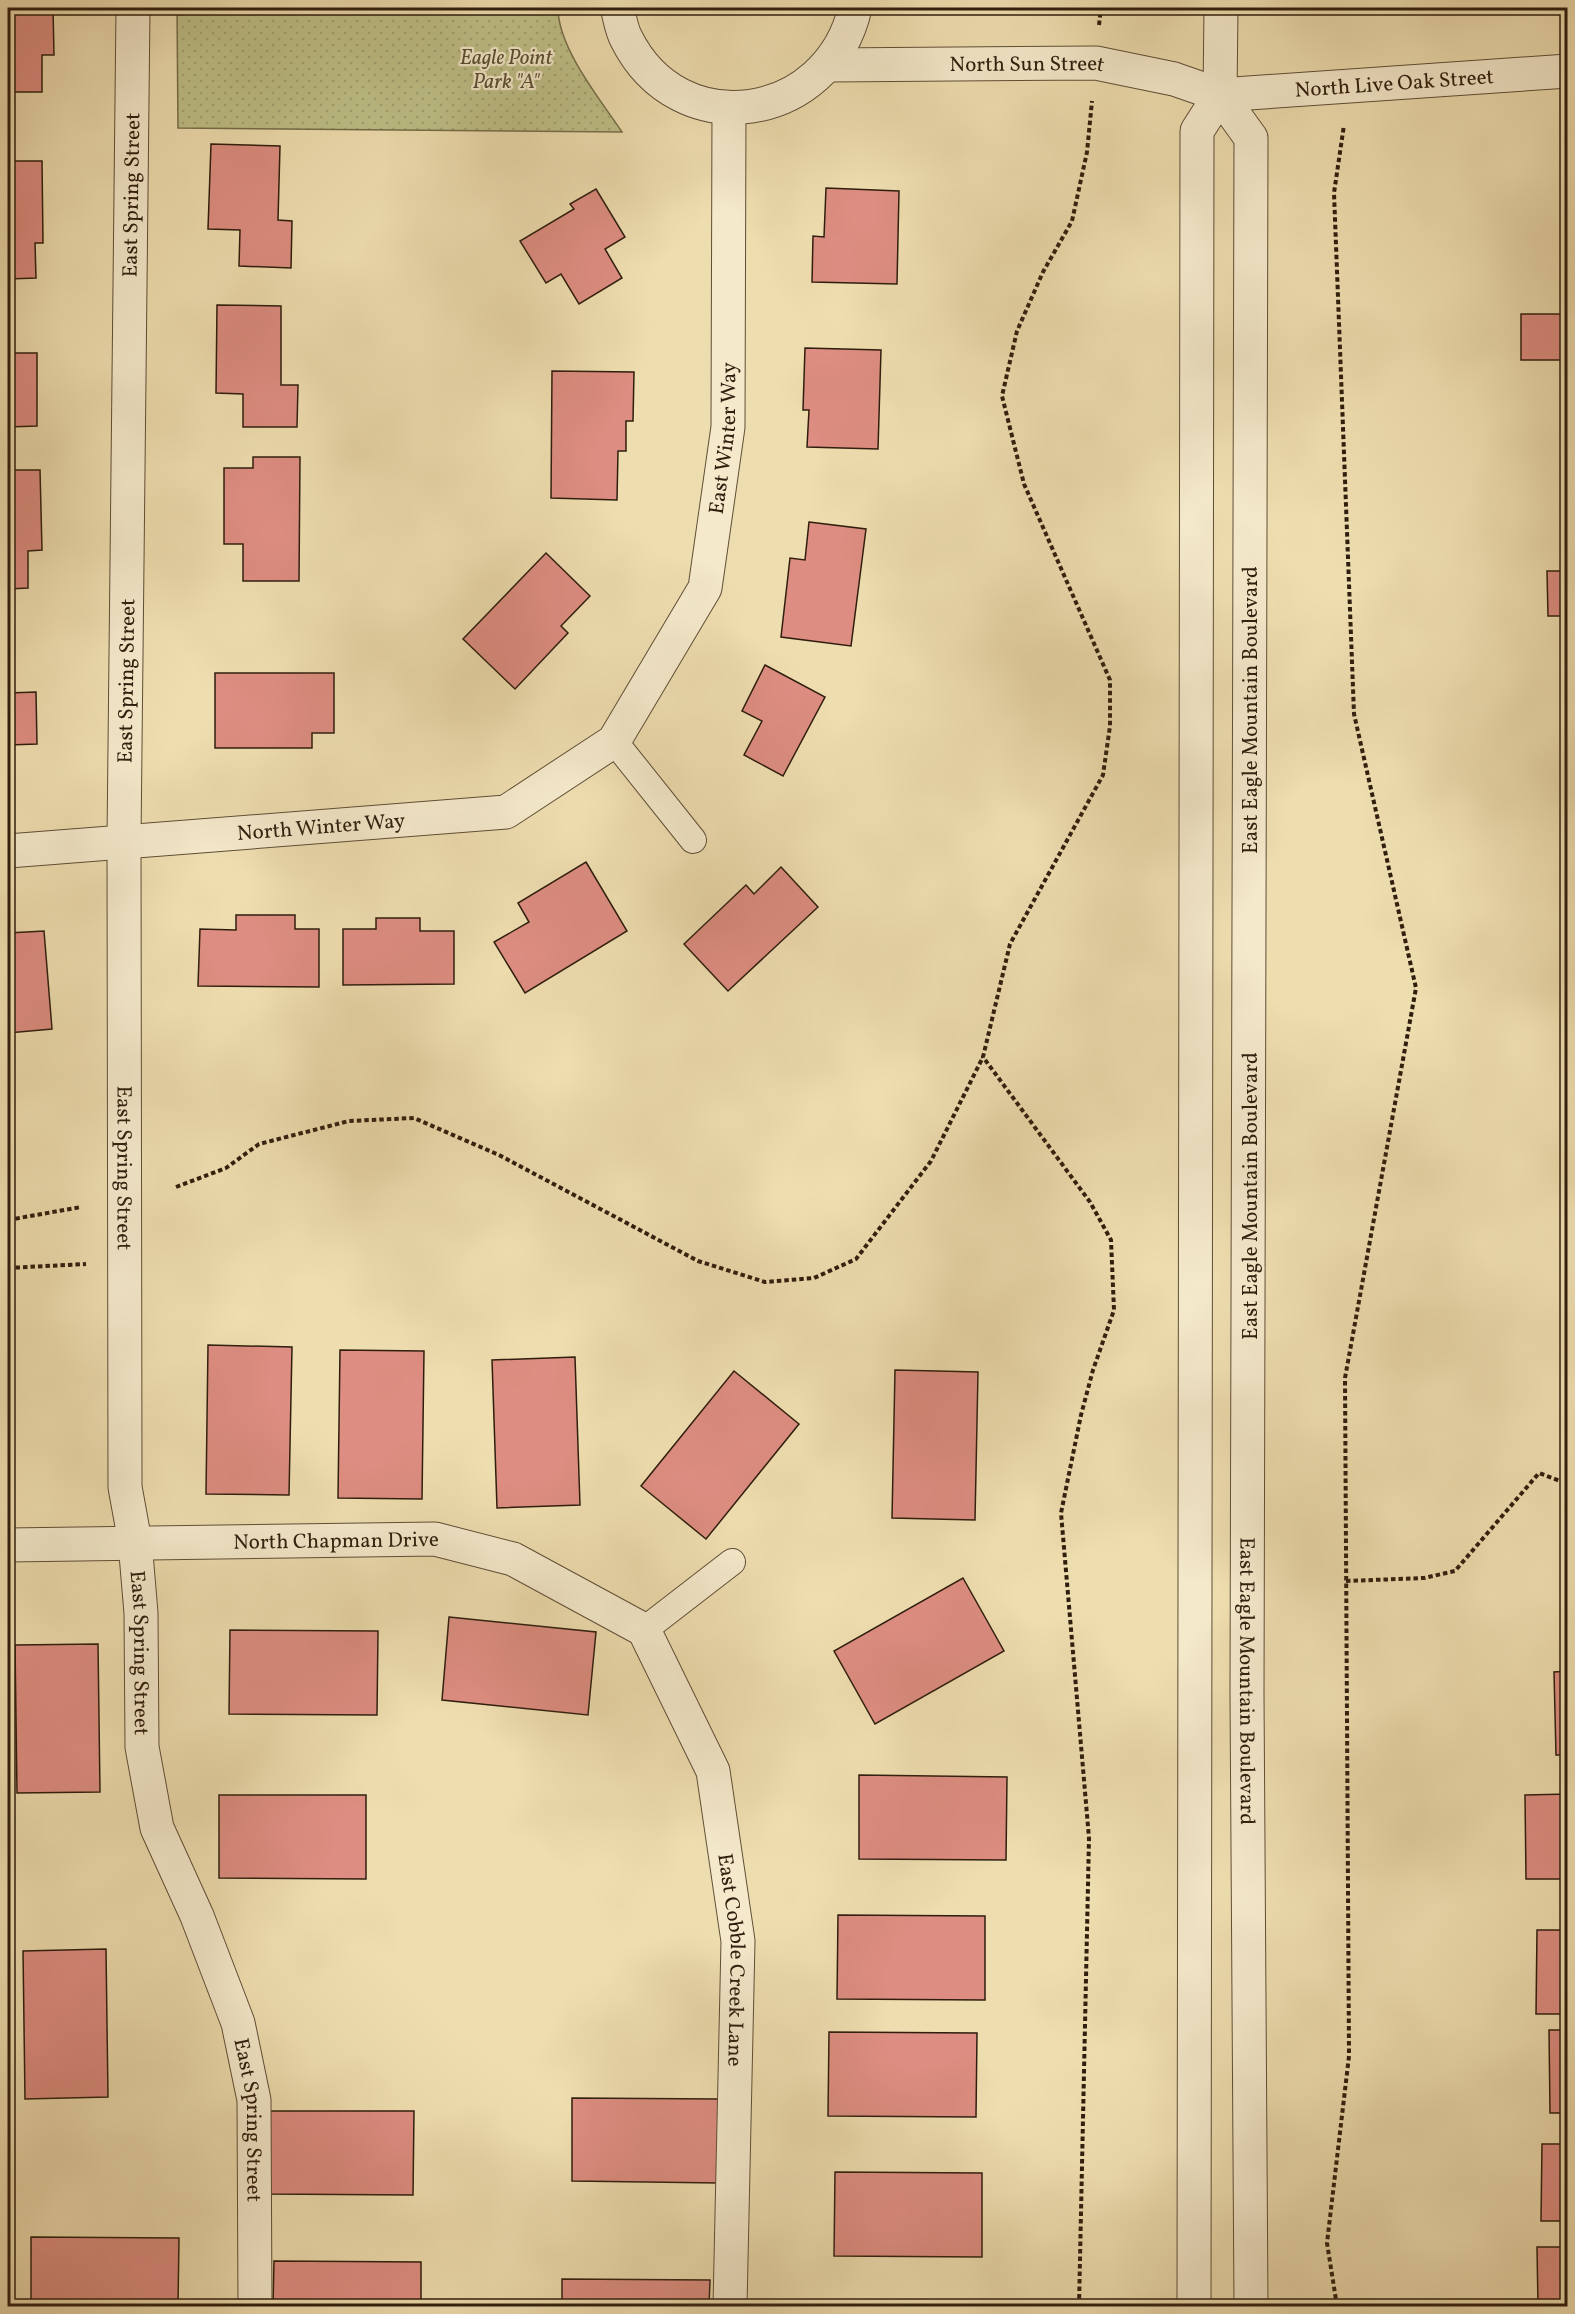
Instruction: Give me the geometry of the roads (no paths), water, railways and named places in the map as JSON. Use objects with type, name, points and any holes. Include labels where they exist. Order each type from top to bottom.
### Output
[{"type":"street","name":"East Spring Street","points":[[133,8],[124,840],[124,1487],[135,1542],[141,1613],[142,1747],[157,1828],[197,1916],[238,2023],[254,2100],[255,2307]]},
{"type":"street","points":[[617,8],[625,38],[647,70],[669,89],[698,102],[729,108],[778,101],[810,83],[829,64],[850,28],[855,8]]},
{"type":"street","points":[[1194,2307],[1197,131],[1220,95],[1221,8]]},
{"type":"street","name":"North Sun Street","points":[[829,64],[1096,63],[1174,79],[1220,95]]},
{"type":"street","name":"North Live Oak Street","points":[[1220,95],[1568,71]]},
{"type":"street","name":"East Eagle Mountain Boulevard","points":[[1220,95],[1251,138],[1247,1694],[1251,2307]]},
{"type":"street","name":"East Winter Way","points":[[614,741],[705,588],[728,427],[729,108]]},
{"type":"street","name":"North Winter Way","points":[[8,850],[506,812],[614,741]]},
{"type":"street","name":"North Chapman Drive","points":[[8,1545],[435,1539],[513,1559],[644,1630]]},
{"type":"street","name":"East Cobble Creek Lane","points":[[644,1630],[713,1771],[738,1941],[730,2307]]},
{"type":"lane","points":[[614,741],[693,840]]},
{"type":"lane","points":[[644,1630],[732,1562]]},
{"type":"park label","name":"Eagle Point Park \"A\"","points":[[506,69]]}]
